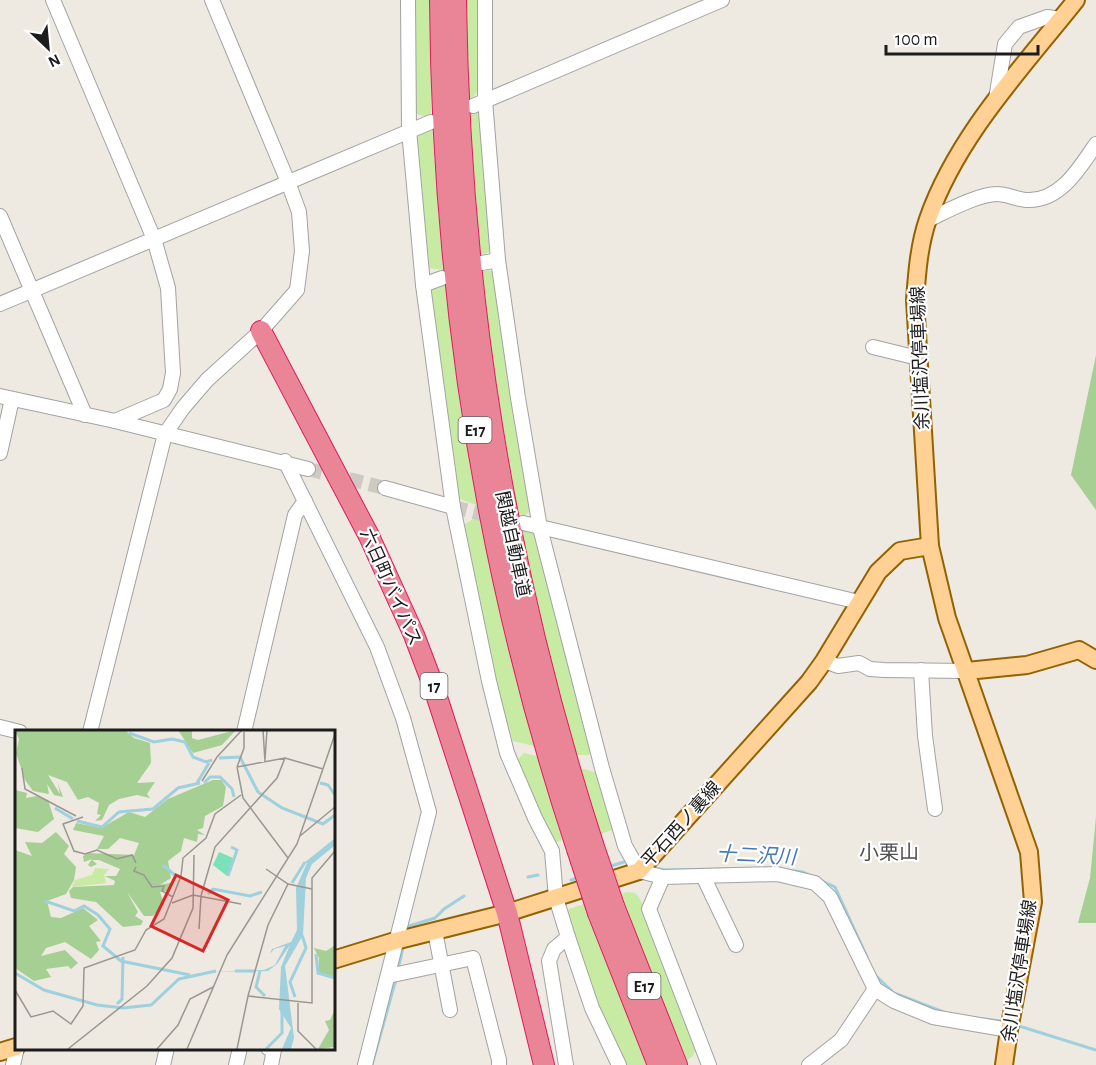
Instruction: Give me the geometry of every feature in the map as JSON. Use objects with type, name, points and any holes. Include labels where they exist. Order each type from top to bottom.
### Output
[{"type":"highway","name":"関越自動車道","points":[[440,0],[444,141],[451,243],[459,324],[474,424],[498,559],[516,638],[555,783],[585,846]]},
{"type":"highway","name":"関越自動車道","points":[[456,0],[459,105],[467,239],[476,323],[500,477],[533,635],[585,846],[658,1065]]},
{"type":"highway","name":"六日町バイパス","points":[[261,331],[369,536],[414,636],[452,740],[507,913],[544,1065]]},
{"type":"highway","name":"関越自動車道","points":[[606,910],[677,1065]]},
{"type":"main road","name":"余川塩沢停車場線","points":[[1004,1065],[1008,1030],[1033,902],[1029,852],[947,618],[930,546],[915,300],[918,264],[928,220],[950,169],[974,130],[1076,0]]},
{"type":"main road","name":"平石西ノ裏線","points":[[334,960],[395,941],[507,913],[639,872],[809,682],[824,662],[878,572],[900,551],[930,546]]},
{"type":"main road","points":[[967,671],[1027,665],[1079,650],[1096,660]]},
{"type":"main road","points":[[0,1052],[15,1048]]},
{"type":"street","points":[[53,0],[154,239],[168,288],[173,373],[170,389],[164,400],[115,421]]},
{"type":"street","points":[[91,730],[165,434],[207,380],[261,331],[297,290],[302,251],[299,212],[212,0]]},
{"type":"street","points":[[408,0],[409,130],[423,285],[453,507],[489,681],[507,753],[535,818],[552,850],[556,898],[568,937],[592,1008],[619,1065]]},
{"type":"street","points":[[485,0],[479,103],[518,398],[540,528],[602,768],[625,846],[639,872],[663,877],[777,874],[815,884],[830,897],[875,989],[894,1001],[933,1017],[1008,1030]]},
{"type":"street","points":[[479,103],[722,0]]},
{"type":"street","points":[[996,102],[1005,44],[1019,27],[1047,17],[1061,19]]},
{"type":"street","points":[[0,304],[431,122]]},
{"type":"street","points":[[928,220],[968,202],[996,194],[1028,200],[1046,198],[1073,178],[1096,144]]},
{"type":"street","points":[[0,216],[86,415]]},
{"type":"street","points":[[482,263],[498,260]]},
{"type":"street","points":[[423,285],[442,278]]},
{"type":"street","points":[[873,347],[918,358]]},
{"type":"street","points":[[0,453],[6,398],[115,421],[285,461],[308,469]]},
{"type":"street","points":[[285,461],[377,646],[403,718],[429,812],[365,1065]]},
{"type":"street","points":[[385,488],[453,507]]},
{"type":"street","points":[[244,730],[295,515],[305,501]]},
{"type":"street","points":[[523,524],[859,602]]},
{"type":"street","points":[[824,662],[838,666],[859,663],[870,669],[967,671]]},
{"type":"street","points":[[921,670],[925,736],[935,809]]},
{"type":"street","points":[[0,727],[15,731]]},
{"type":"street","points":[[703,876],[736,945]]},
{"type":"street","points":[[663,877],[649,909],[709,1065]]},
{"type":"street","points":[[435,931],[450,1011]]},
{"type":"street","points":[[566,1065],[549,961],[554,949],[568,937]]},
{"type":"street","points":[[388,976],[473,958],[499,1065]]},
{"type":"street","points":[[809,1065],[841,1040],[875,989]]},
{"type":"street","points":[[13,1065],[17,1050]]},
{"type":"street","points":[[163,1065],[167,1050]]},
{"type":"street","points":[[236,1065],[240,1050]]},
{"type":"street","points":[[271,1065],[274,1050]]},
{"type":"green space","points":[[411,0],[430,0],[431,114],[426,117],[414,113]]},
{"type":"green space","points":[[467,0],[482,0],[480,85],[474,97],[469,100]]},
{"type":"green space","points":[[470,113],[482,114],[491,245],[490,251],[480,257]]},
{"type":"green space","points":[[432,128],[443,270],[428,268],[414,136]]},
{"type":"green space","points":[[488,270],[494,272],[531,506],[524,516],[518,515],[491,353],[481,272]]},
{"type":"green space","points":[[445,283],[461,412],[478,506],[458,498],[429,293],[433,288]]},
{"type":"green space","points":[[1096,355],[1096,510],[1071,475]]},
{"type":"green space","points":[[475,518],[480,520],[501,618],[534,746],[513,741],[500,700],[465,534],[465,524]]},
{"type":"green space","points":[[520,529],[538,535],[563,645],[592,750],[589,755],[576,755],[552,666]]},
{"type":"green space","points":[[524,753],[537,756],[562,840],[550,845],[518,765],[518,759]]},
{"type":"green space","points":[[580,768],[598,773],[616,829],[600,834]]},
{"type":"green space","points":[[1096,817],[1096,923],[1078,923],[1090,878]]},
{"type":"green space","points":[[627,892],[636,894],[642,903],[696,1047],[693,1056],[687,1060],[629,917],[621,894]]},
{"type":"green space","points":[[584,904],[647,1065],[623,1065],[600,1009],[567,913],[569,909]]},
{"type":"waterway","name":"十二沢川","points":[[608,867],[624,862]]},
{"type":"waterway","name":"十二沢川","points":[[654,868],[664,870],[774,868]]},
{"type":"waterway","name":"十二沢川","points":[[786,870],[803,872],[812,876]]},
{"type":"waterway","name":"十二沢川","points":[[528,877],[538,875]]},
{"type":"waterway","name":"十二沢川","points":[[571,880],[580,877]]},
{"type":"waterway","name":"十二沢川","points":[[820,880],[835,887],[867,957]]},
{"type":"waterway","name":"十二沢川","points":[[407,931],[409,926],[435,918],[464,896]]},
{"type":"waterway","name":"十二沢川","points":[[398,969],[404,944]]},
{"type":"waterway","name":"十二沢川","points":[[874,974],[894,993],[946,1013]]},
{"type":"waterway","name":"十二沢川","points":[[372,1065],[396,979]]},
{"type":"waterway","name":"十二沢川","points":[[976,1018],[1001,1021]]},
{"type":"waterway","name":"十二沢川","points":[[1019,1026],[1096,1050]]},
{"type":"tunnel","points":[[308,469],[385,488]]},
{"type":"tunnel","points":[[453,507],[498,518]]},
{"type":"district","name":"小栗山","points":[[889,852]]}]
